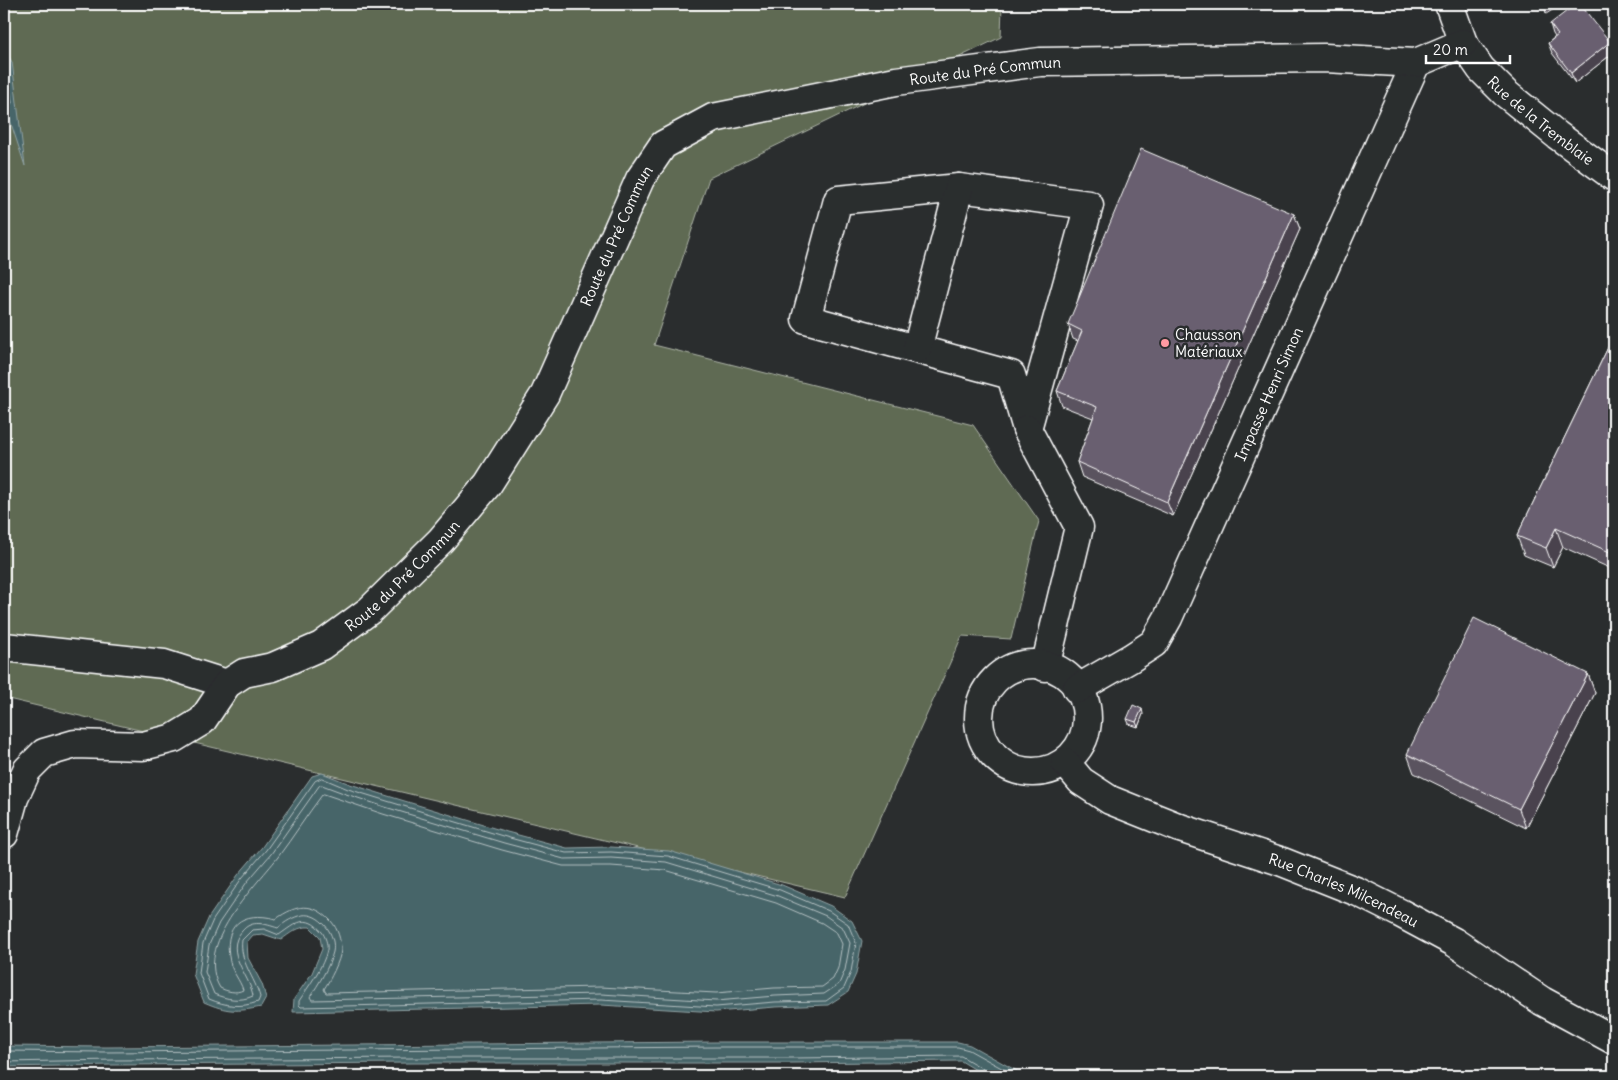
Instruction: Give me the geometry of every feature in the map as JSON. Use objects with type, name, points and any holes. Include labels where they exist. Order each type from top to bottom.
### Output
[{"type":"street","name":"Rue de la Tremblaie","points":[[1449,4],[1463,43],[1480,69],[1505,93],[1614,177]]},
{"type":"street","name":"Route du Pré Commun","points":[[4,834],[14,798],[27,770],[44,753],[75,744],[143,746],[174,738],[202,721],[226,684],[244,673],[273,667],[321,646],[370,610],[441,540],[488,484],[545,394],[640,179],[663,145],[713,118],[896,81],[1040,62],[1324,58],[1416,63],[1463,43]]},
{"type":"street","name":"Impasse Henri Simon","points":[[1077,689],[1131,658],[1154,642],[1168,618],[1416,63]]},
{"type":"street","points":[[1027,429],[1089,206],[959,188],[838,200],[806,319],[1011,376],[1027,429],[1079,527],[1045,667]]},
{"type":"street","points":[[917,349],[959,188]]},
{"type":"street","points":[[4,647],[164,664],[226,684]]},
{"type":"street","points":[[1033,664],[1055,669],[1073,682],[1077,689],[1084,702],[1087,724],[1080,746],[1065,762],[1044,772],[1022,772],[1001,762],[986,745],[979,724],[981,702],[992,682],[1010,669],[1033,664]]},
{"type":"street","name":"Rue Charles Milcendeau","points":[[1065,762],[1081,781],[1110,800],[1180,828],[1358,892],[1400,913],[1454,942],[1542,1001],[1614,1040]]},
{"type":"green space","points":[[4,4],[1002,4],[1001,37],[709,178],[654,345],[973,425],[1039,521],[1011,639],[962,636],[845,897],[4,698]]},
{"type":"water","points":[[4,49],[12,62],[25,166],[4,102]]},
{"type":"water","points":[[322,773],[388,796],[567,848],[611,847],[669,851],[782,885],[831,906],[852,921],[862,941],[856,974],[848,992],[828,1005],[716,1012],[601,1005],[293,1012],[294,999],[312,973],[322,949],[320,937],[310,927],[306,927],[295,930],[281,940],[263,934],[253,935],[247,942],[248,958],[262,984],[266,998],[261,1007],[232,1010],[219,1008],[204,1002],[193,974],[198,942],[209,917],[238,875],[262,847],[312,776]]},
{"type":"water","points":[[958,1042],[970,1045],[1026,1076],[986,1076],[961,1061],[4,1067],[4,1046],[106,1047]]},
{"type":"building","points":[[1542,4],[1552,4],[1545,8]]},
{"type":"building","points":[[1576,4],[1580,4],[1610,42],[1571,73],[1548,43],[1558,35],[1550,24]]},
{"type":"building","name":"Chausson Matériaux","points":[[1141,149],[1294,214],[1167,502],[1077,462],[1097,407],[1057,391],[1082,331],[1068,324]]},
{"type":"building","points":[[1614,335],[1614,513],[1611,520],[1614,522],[1614,554],[1556,528],[1546,548],[1517,536]]},
{"type":"building","points":[[1474,618],[1588,674],[1519,809],[1407,754]]},
{"type":"building","points":[[1133,705],[1142,709],[1136,722],[1127,719]]},
{"type":"place","name":"Chausson Matériaux","points":[[1165,343]]}]
